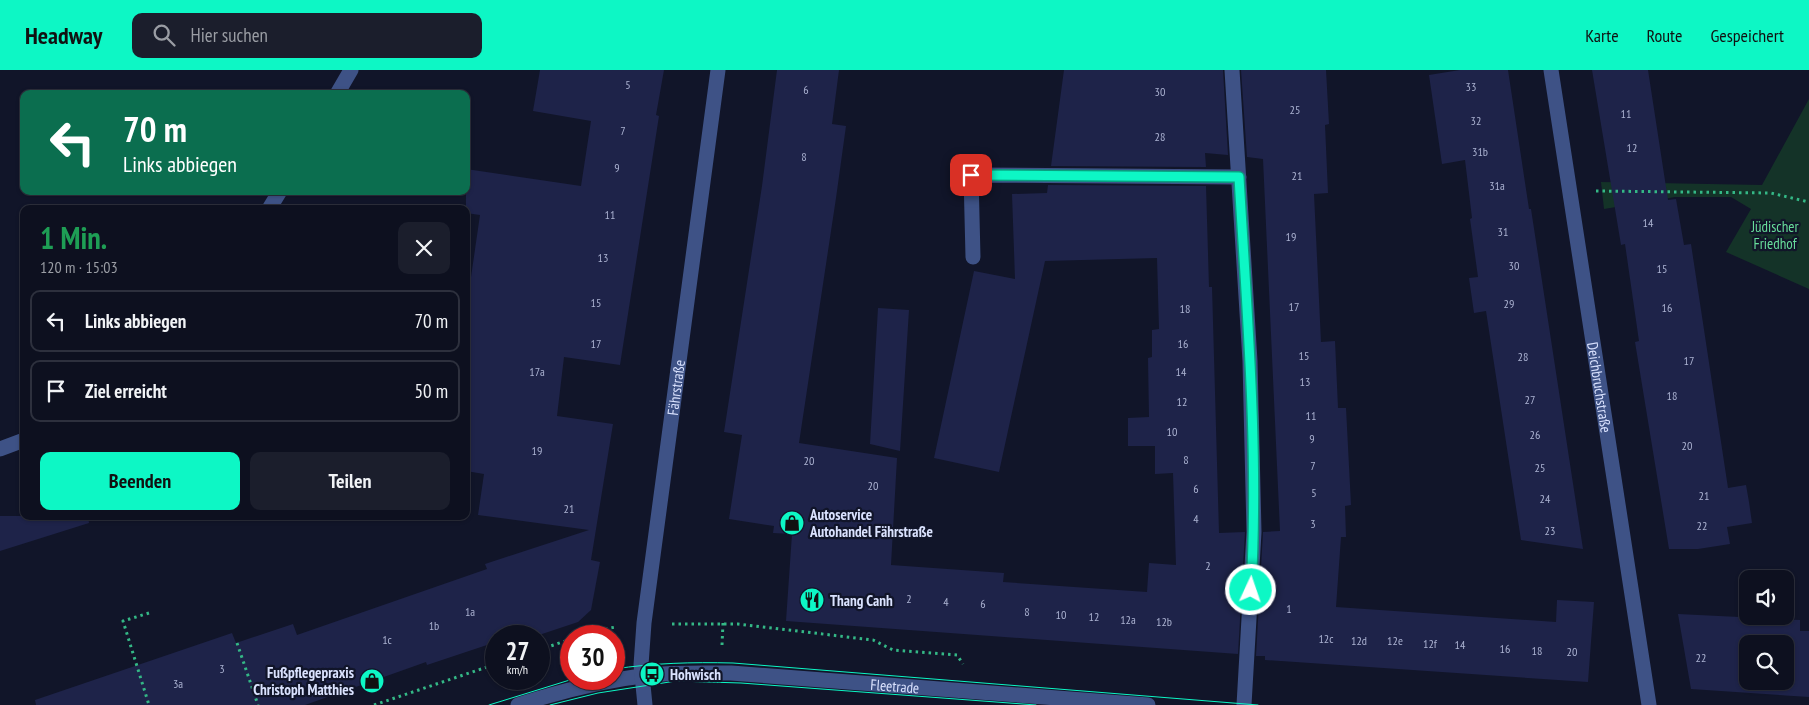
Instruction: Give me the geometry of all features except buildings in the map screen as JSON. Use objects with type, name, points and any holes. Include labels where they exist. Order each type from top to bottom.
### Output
[{"type":"street","points":[[339,90],[351,70]]},
{"type":"street","name":"Fährstraße","points":[[646,705],[641,665],[644,623],[718,70]]},
{"type":"street","points":[[1232,70],[1250,361],[1254,532],[1244,705]]},
{"type":"street","name":"Deichbruchstraße","points":[[1551,70],[1650,705]]},
{"type":"street","points":[[973,257],[971,175],[1239,177]]},
{"type":"street","points":[[0,448],[20,441]]},
{"type":"street","name":"Fleetrade","points":[[518,705],[596,683],[685,672],[731,673],[1086,703],[1148,705]]},
{"type":"path","points":[[1571,195],[1602,190],[1771,193],[1809,202]]},
{"type":"path","points":[[149,613],[123,621],[149,705]]},
{"type":"path","points":[[722,648],[723,623]]},
{"type":"path","points":[[677,624],[723,623],[873,640],[893,650],[957,655]]},
{"type":"path","points":[[237,643],[258,705]]},
{"type":"path","points":[[374,705],[485,668]]},
{"type":"green space","name":"Jüdischer Friedhof","points":[[1809,99],[1809,289],[1726,252],[1751,209],[1731,197],[1675,197],[1604,209],[1601,182],[1762,185]]},
{"type":"tram line","points":[[625,668],[673,663],[733,663],[1258,705]]},
{"type":"tram line","points":[[550,705],[598,693],[676,681],[741,683],[1036,705]]},
{"type":"tram line","points":[[489,705],[560,683]]},
{"type":"place","name":"Autoservice Autohandel Fährstraße","points":[[792,523]]},
{"type":"place","name":"Thang Canh","points":[[812,600]]},
{"type":"place","name":"Hohwisch","points":[[652,674]]},
{"type":"place","name":"Fußpflegepraxis Christoph Matthies","points":[[372,681]]},
{"type":"route","points":[[971,175],[1239,177],[1250,361],[1254,532],[1251,590]]}]
